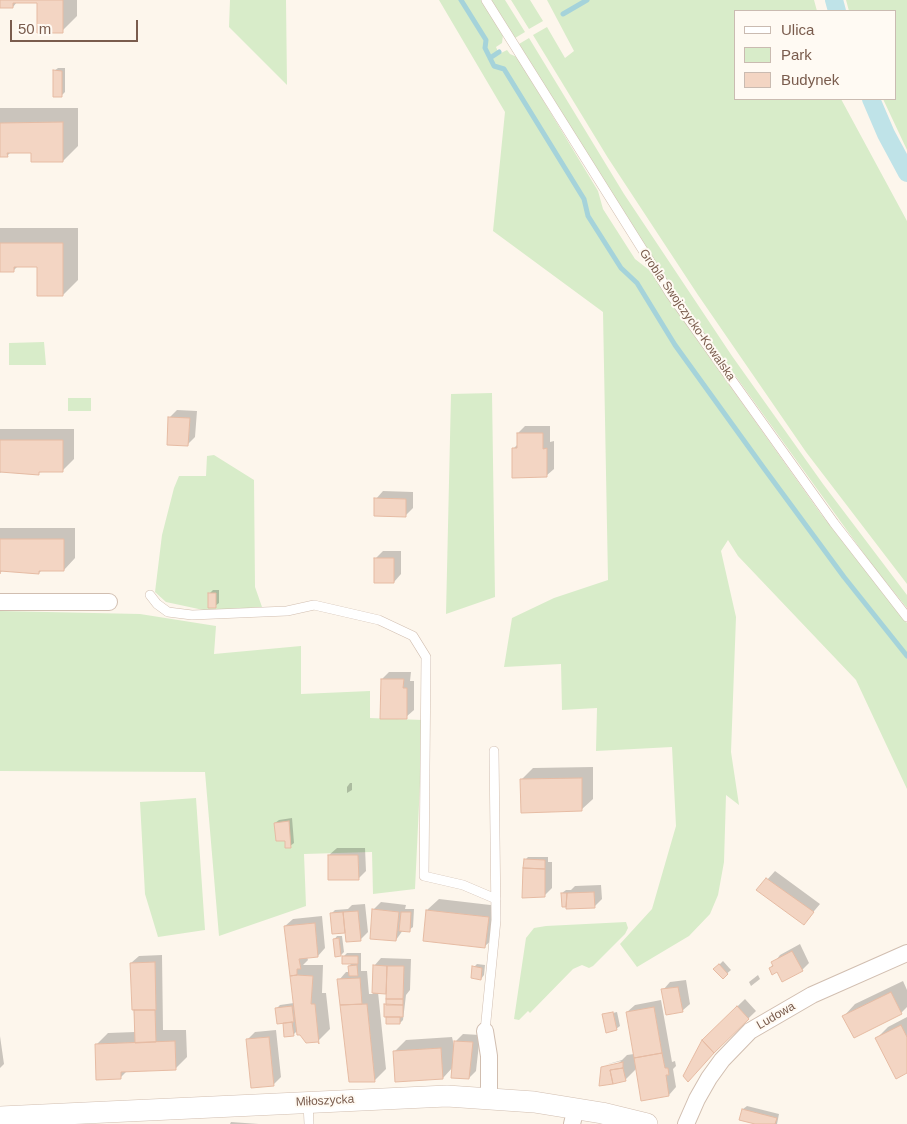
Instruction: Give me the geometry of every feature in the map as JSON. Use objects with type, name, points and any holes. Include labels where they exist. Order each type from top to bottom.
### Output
[{"type":"street","points":[[0,602],[109,602]]},
{"type":"street","name":"Ludowa","points":[[686,1124],[709,1078],[722,1060],[750,1031],[812,995],[907,953]]},
{"type":"street","points":[[485,1031],[489,1056],[489,1098]]},
{"type":"street","name":"Miłoszycka","points":[[0,1117],[439,1096],[489,1098],[574,1116],[647,1124]]},
{"type":"lane","name":"Grobla Swojczycko-Kowalska","points":[[486,0],[670,294],[834,523],[907,617]]},
{"type":"lane","points":[[150,595],[156,604],[168,612],[192,615],[287,611],[314,605],[379,620],[413,636],[426,657],[424,876],[463,885],[496,899]]},
{"type":"lane","points":[[485,1031],[496,920],[494,750]]},
{"type":"lane","points":[[308,1103],[308,1124]]},
{"type":"green space","points":[[230,0],[286,0],[287,85],[229,27]]},
{"type":"green space","points":[[439,0],[481,0],[503,35],[502,43],[496,47],[499,54],[507,50],[510,54],[517,57],[598,191],[603,209],[635,259],[653,273],[666,296],[821,514],[907,623],[907,789],[856,680],[738,556],[728,540],[721,551],[736,617],[731,752],[739,805],[726,795],[724,862],[718,895],[710,914],[689,936],[637,967],[620,944],[652,909],[676,826],[672,747],[596,751],[597,708],[562,710],[561,664],[504,667],[512,618],[554,598],[608,580],[603,312],[493,231],[505,112]]},
{"type":"green space","points":[[491,0],[505,0],[525,32],[515,38]]},
{"type":"green space","points":[[511,0],[530,0],[543,21],[529,29]]},
{"type":"green space","points":[[547,0],[814,0],[817,10],[734,10],[734,100],[842,100],[907,221],[907,584],[806,452],[698,295],[608,158],[533,35],[547,27],[565,58],[574,51]]},
{"type":"green space","points":[[846,0],[907,0],[907,150],[883,100],[897,100],[897,10],[849,10]]},
{"type":"green space","points":[[529,38],[624,194],[732,356],[823,484],[907,595],[907,608],[872,565],[656,266],[519,44]]},
{"type":"green space","points":[[44,342],[46,365],[9,365],[9,343]]},
{"type":"green space","points":[[492,393],[495,597],[446,614],[451,394]]},
{"type":"green space","points":[[68,398],[91,398],[91,411],[68,411]]},
{"type":"green space","points":[[214,455],[254,480],[255,587],[262,607],[208,611],[166,602],[155,592],[162,535],[179,476],[206,476],[207,456]]},
{"type":"green space","points":[[0,611],[140,614],[216,626],[214,654],[301,646],[301,694],[370,691],[370,718],[423,720],[415,889],[373,894],[372,852],[304,854],[306,906],[219,936],[205,772],[0,771]]},
{"type":"green space","points":[[196,798],[205,930],[158,937],[145,894],[140,802]]},
{"type":"green space","points":[[626,922],[628,928],[625,934],[593,966],[589,968],[582,965],[573,969],[530,1013],[528,1011],[519,1020],[514,1019],[526,938],[534,928]]},
{"type":"building","points":[[0,0],[63,0],[63,33],[37,33],[37,3],[13,3],[13,8],[0,8]]},
{"type":"building","points":[[53,70],[62,71],[62,97],[53,97]]},
{"type":"building","points":[[63,122],[63,162],[31,162],[31,153],[7,153],[8,157],[0,157],[0,123]]},
{"type":"building","points":[[0,243],[63,243],[63,296],[37,296],[37,267],[14,267],[14,272],[0,272]]},
{"type":"building","points":[[168,417],[190,418],[188,446],[167,445]]},
{"type":"building","points":[[517,433],[543,433],[543,449],[547,448],[547,477],[512,478],[512,448],[517,448]]},
{"type":"building","points":[[0,440],[63,440],[63,472],[39,472],[39,475],[0,472]]},
{"type":"building","points":[[374,498],[406,499],[406,517],[374,516]]},
{"type":"building","points":[[0,539],[64,539],[64,571],[39,571],[39,574],[0,571]]},
{"type":"building","points":[[374,558],[394,558],[394,583],[374,583]]},
{"type":"building","points":[[208,593],[216,593],[216,608],[208,608]]},
{"type":"building","points":[[381,679],[404,679],[403,688],[407,688],[407,719],[380,719]]},
{"type":"building","points":[[582,778],[582,811],[521,813],[520,779]]},
{"type":"building","points":[[289,821],[291,848],[285,848],[285,841],[276,841],[274,823]]},
{"type":"building","points":[[328,855],[358,855],[359,880],[328,880]]},
{"type":"building","points":[[524,859],[545,860],[545,869],[523,868]]},
{"type":"building","points":[[523,868],[545,869],[545,897],[522,898]]},
{"type":"building","points":[[766,878],[814,912],[804,925],[756,890]]},
{"type":"building","points":[[594,892],[595,908],[566,909],[567,893]]},
{"type":"building","points":[[561,893],[567,893],[566,907],[562,907]]},
{"type":"building","points":[[372,909],[399,912],[396,941],[370,939]]},
{"type":"building","points":[[426,910],[489,917],[485,948],[423,941]]},
{"type":"building","points":[[358,911],[361,941],[346,942],[343,912]]},
{"type":"building","points":[[343,912],[345,933],[332,934],[330,913]]},
{"type":"building","points":[[401,912],[411,912],[410,932],[399,931]]},
{"type":"building","points":[[315,923],[318,957],[299,959],[301,969],[297,969],[297,975],[290,976],[284,926]]},
{"type":"building","points":[[339,938],[341,956],[335,957],[333,939]]},
{"type":"building","points":[[792,951],[803,971],[782,982],[777,972],[772,975],[769,968],[773,966],[771,962]]},
{"type":"building","points":[[342,956],[358,956],[358,964],[342,964]]},
{"type":"building","points":[[155,962],[156,1010],[132,1010],[130,963]]},
{"type":"building","points":[[719,964],[728,974],[723,979],[713,969]]},
{"type":"building","points":[[357,965],[358,976],[349,976],[348,966]]},
{"type":"building","points":[[373,965],[387,966],[386,994],[372,993]]},
{"type":"building","points":[[387,966],[404,966],[403,999],[386,999]]},
{"type":"building","points":[[472,966],[482,968],[481,980],[471,978]]},
{"type":"building","points":[[290,976],[313,976],[311,1004],[315,1004],[319,1044],[318,1042],[306,1043],[300,1035],[297,1035]]},
{"type":"building","points":[[360,978],[362,1004],[340,1005],[337,979]]},
{"type":"building","points":[[678,987],[683,1012],[666,1015],[661,989]]},
{"type":"building","points":[[891,992],[902,1014],[854,1038],[842,1016]]},
{"type":"building","points":[[386,999],[403,999],[403,1005],[386,1005]]},
{"type":"building","points":[[367,1004],[375,1082],[349,1082],[340,1005]]},
{"type":"building","points":[[384,1004],[403,1005],[403,1017],[384,1017]]},
{"type":"building","points":[[292,1006],[294,1022],[277,1024],[275,1008]]},
{"type":"building","points":[[737,1006],[749,1019],[714,1053],[702,1040]]},
{"type":"building","points":[[654,1007],[662,1053],[634,1058],[626,1012]]},
{"type":"building","points":[[134,1010],[155,1010],[156,1042],[135,1043]]},
{"type":"building","points":[[613,1012],[617,1030],[606,1033],[602,1014]]},
{"type":"building","points":[[386,1017],[400,1017],[400,1024],[386,1024]]},
{"type":"building","points":[[292,1022],[294,1036],[284,1037],[283,1023]]},
{"type":"building","points":[[901,1025],[907,1037],[907,1073],[896,1079],[875,1038]]},
{"type":"building","points":[[269,1037],[274,1086],[251,1088],[246,1039]]},
{"type":"building","points":[[702,1040],[714,1053],[688,1082],[683,1076]]},
{"type":"building","points":[[175,1041],[176,1070],[121,1072],[121,1079],[96,1080],[95,1044]]},
{"type":"building","points":[[454,1041],[473,1042],[469,1079],[451,1078]]},
{"type":"building","points":[[441,1048],[443,1079],[395,1082],[393,1051]]},
{"type":"building","points":[[662,1053],[665,1068],[668,1068],[669,1075],[666,1075],[669,1096],[641,1101],[634,1058]]},
{"type":"building","points":[[623,1062],[623,1068],[610,1070],[613,1084],[599,1086],[601,1067]]},
{"type":"building","points":[[623,1068],[626,1081],[613,1084],[610,1070]]},
{"type":"building","points":[[742,1109],[777,1118],[775,1124],[755,1124],[739,1120]]},
{"type":"waterway","points":[[461,0],[486,40],[485,48],[494,66],[504,69],[584,199],[588,216],[621,268],[637,283],[675,345],[763,467],[844,577],[907,656]]},
{"type":"waterway","points":[[563,14],[587,0]]},
{"type":"waterway","points":[[834,0],[837,10]]},
{"type":"waterway","points":[[490,58],[499,52]]},
{"type":"waterway","points":[[871,100],[886,134],[907,173]]}]
